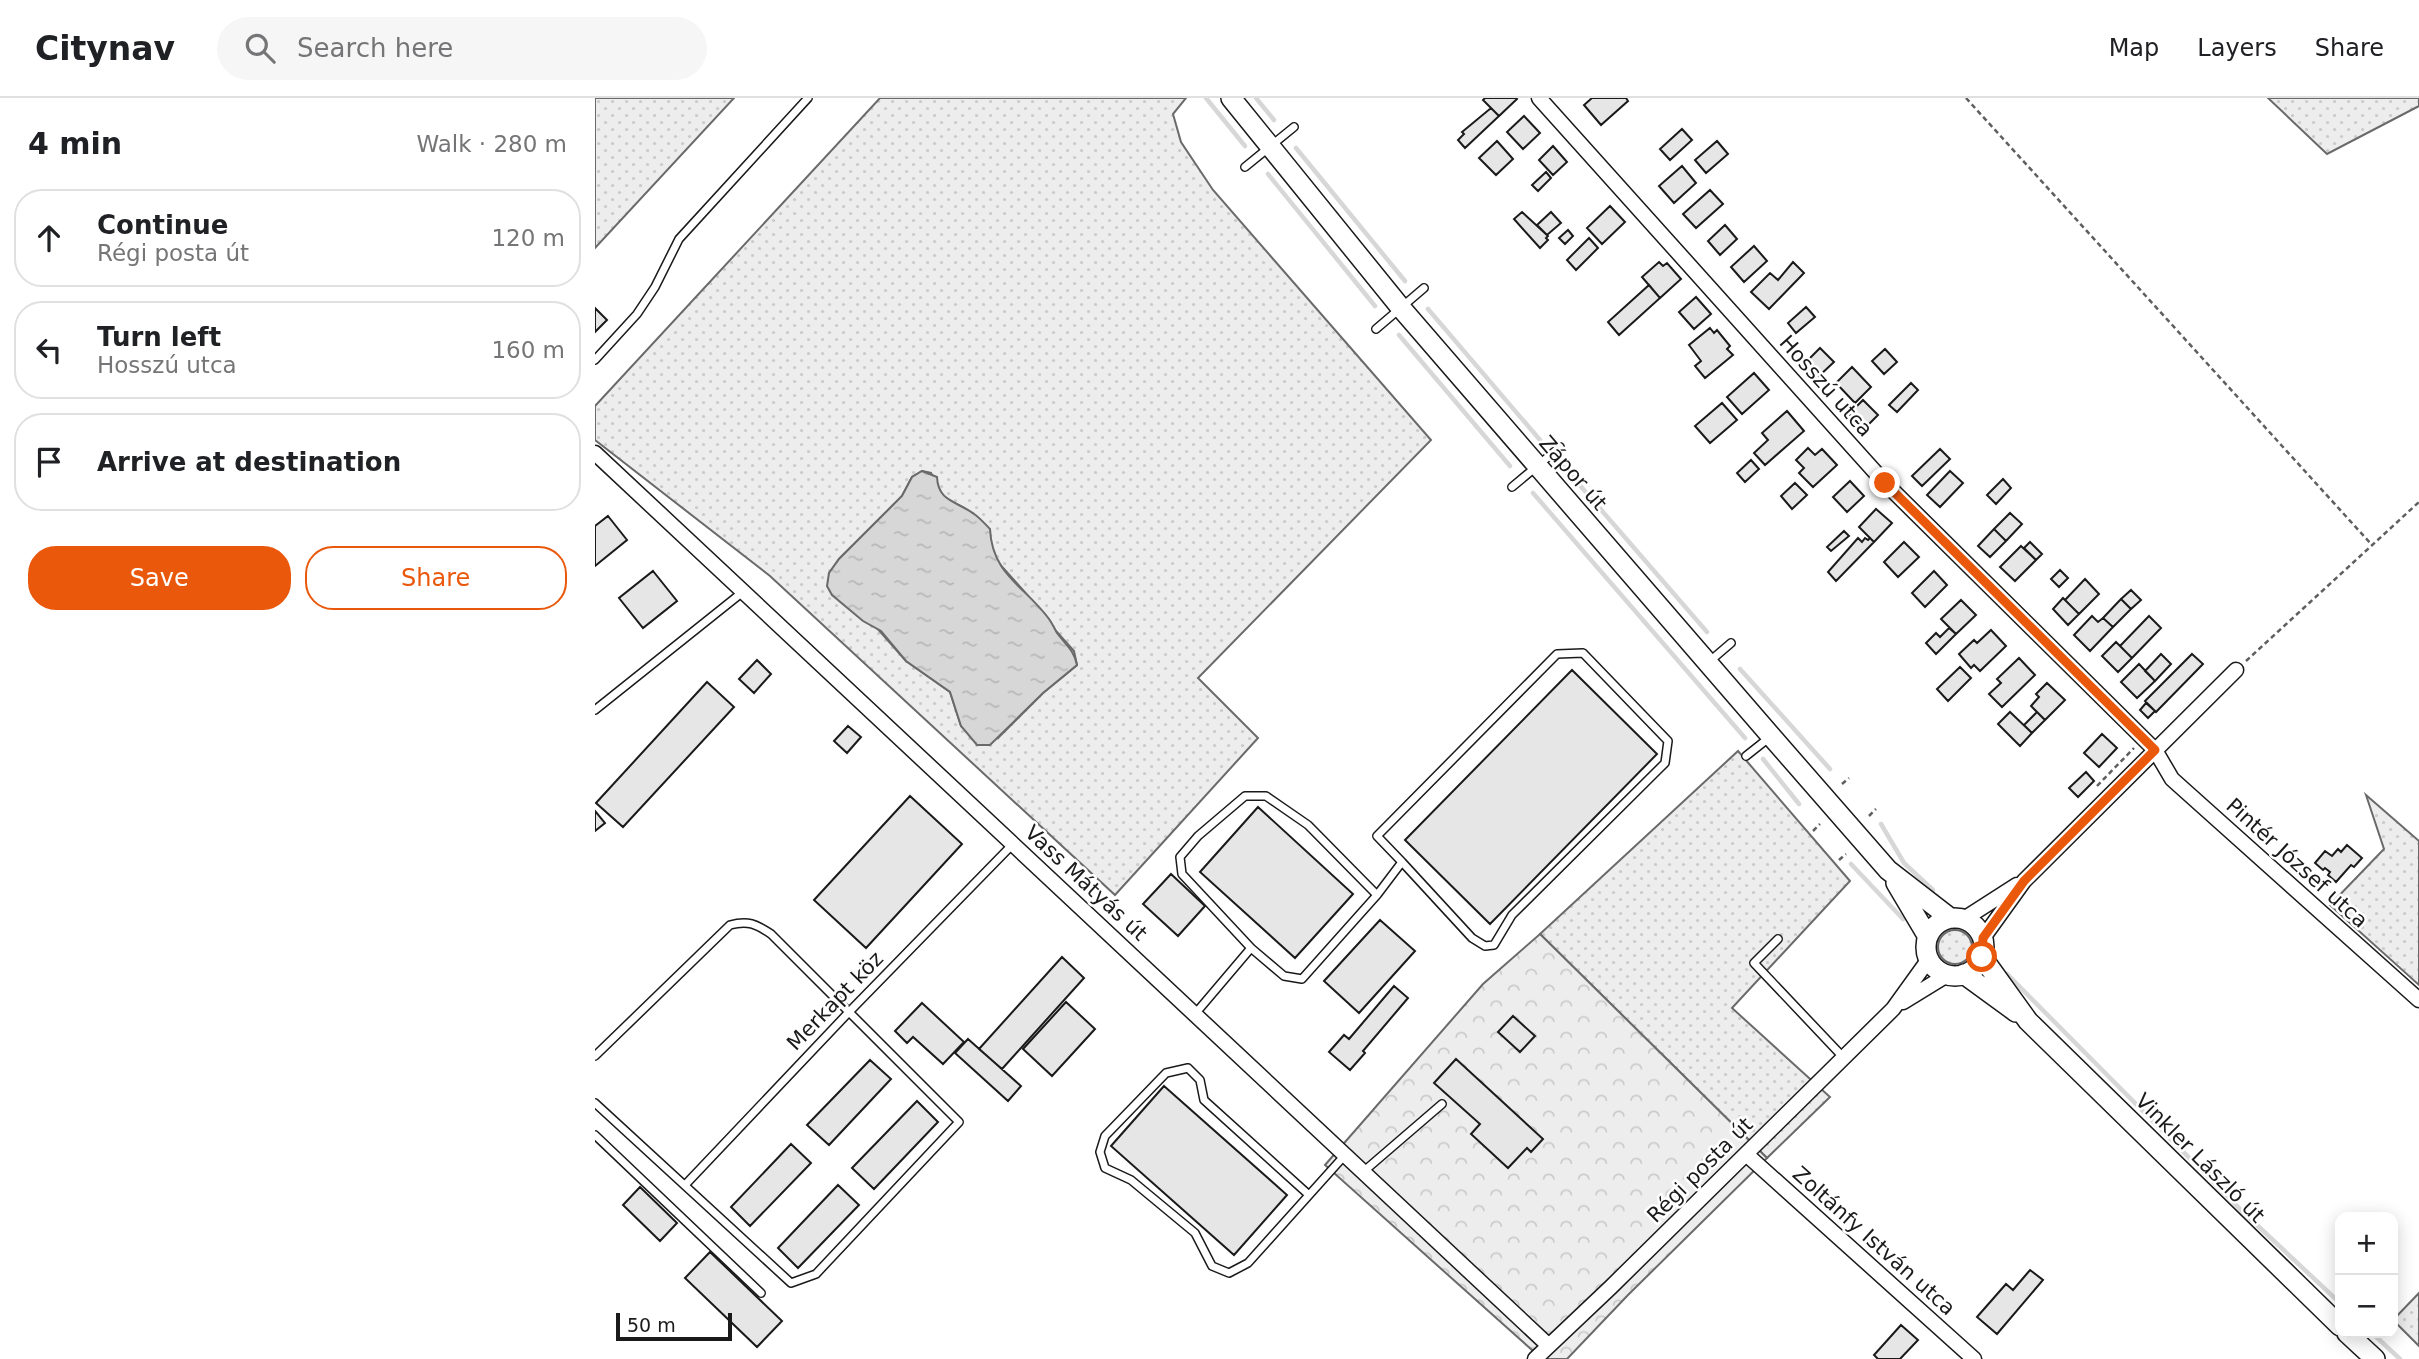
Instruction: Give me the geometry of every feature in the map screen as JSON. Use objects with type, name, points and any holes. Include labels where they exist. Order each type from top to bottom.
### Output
[{"type":"street","name":"Zápor út","points":[[1231,98],[1401,308],[1888,870],[1928,937]]},
{"type":"street","name":"Hosszú utca","points":[[1539,98],[1885,483],[2155,750]]},
{"type":"street","name":"Vass Mátyás út","points":[[595,453],[1548,1345]]},
{"type":"street","points":[[2024,881],[1957,918],[1937,925],[1926,944],[1933,966],[1956,975],[1972,971],[1982,947],[2024,881],[2236,670]]},
{"type":"street","name":"Pintér József utca","points":[[2155,750],[2172,779],[2419,1000]]},
{"type":"street","name":"Zápor út","points":[[1888,870],[1957,918]]},
{"type":"street","points":[[1957,918],[1972,923],[1982,947]]},
{"type":"street","name":"Vinkler László út","points":[[1982,947],[2028,1021]]},
{"type":"street","name":"Régi posta út","points":[[1535,1359],[1621,1278],[1893,1009],[1929,959]]},
{"type":"street","name":"Vinkler László út","points":[[1956,975],[2028,1021],[2335,1321]]},
{"type":"street","name":"Régi posta út","points":[[1893,1009],[1956,975]]},
{"type":"street","name":"Zoltánfy István utca","points":[[1746,1154],[1974,1359]]},
{"type":"street","points":[[2352,1338],[2375,1359]]},
{"type":"lane","points":[[595,360],[637,314],[655,287],[678,239],[808,98]]},
{"type":"lane","points":[[1245,167],[1294,127]]},
{"type":"lane","points":[[1376,329],[1424,289]]},
{"type":"lane","points":[[1512,487],[1560,447]]},
{"type":"lane","points":[[595,710],[744,590]]},
{"type":"lane","points":[[1707,663],[1731,643]]},
{"type":"lane","points":[[1583,653],[1668,741],[1665,763],[1512,915],[1494,945],[1485,946],[1472,938],[1402,862],[1377,836],[1557,654],[1583,653]]},
{"type":"lane","points":[[1746,756],[1771,736]]},
{"type":"lane","points":[[1377,895],[1308,825],[1266,796],[1245,796],[1198,836],[1180,857],[1182,874],[1251,948],[1284,976],[1302,979],[1377,895],[1402,862]]},
{"type":"lane","name":"Merkapt köz","points":[[685,1185],[1013,844]]},
{"type":"lane","points":[[595,1056],[730,925],[743,921],[771,934],[959,1122],[817,1274],[791,1283],[595,1103]]},
{"type":"lane","points":[[1778,939],[1754,963],[1844,1058]]},
{"type":"lane","points":[[1195,1014],[1251,948]]},
{"type":"lane","points":[[1309,1195],[1204,1100],[1200,1080],[1188,1068],[1166,1073],[1105,1136],[1100,1152],[1105,1168],[1132,1181],[1195,1233],[1212,1266],[1229,1273],[1248,1264],[1345,1155]]},
{"type":"lane","points":[[1363,1172],[1442,1104]]},
{"type":"lane","points":[[595,1135],[761,1293]]},
{"type":"path","points":[[1966,98],[2372,545]]},
{"type":"path","points":[[2236,670],[2419,502]]},
{"type":"path","points":[[2089,794],[2143,738]]},
{"type":"path","points":[[1842,784],[1849,778]]},
{"type":"path","points":[[1869,816],[1876,810]]},
{"type":"path","points":[[1813,831],[1820,824]]},
{"type":"path","points":[[1839,860],[1846,853]]},
{"type":"green space","points":[[595,98],[734,98],[595,248]]},
{"type":"green space","points":[[880,98],[1186,98],[1173,114],[1181,142],[1213,190],[1431,440],[1198,678],[1258,738],[1115,895],[770,576],[595,440],[595,406]],"holes":[[[922,471],[931,473],[943,496],[974,514],[996,560],[1074,651],[1077,665],[1043,693],[998,738],[971,735],[961,726],[950,692],[906,661],[829,574],[839,559],[902,496],[912,477]]]},
{"type":"green space","points":[[2268,98],[2419,98],[2419,106],[2327,154]]},
{"type":"green space","points":[[1738,751],[1850,881],[1732,1008],[1830,1097],[1767,1158],[1540,934]]},
{"type":"green space","points":[[2366,795],[2419,841],[2419,985],[2330,905],[2384,849]]},
{"type":"green space","points":[[1955,930],[1967,935],[1972,947],[1967,959],[1955,964],[1943,959],[1938,947],[1943,935]]},
{"type":"green space","points":[[1540,934],[1767,1158],[1567,1359],[1542,1359],[1325,1165],[1483,984]]},
{"type":"green space","points":[[2419,1293],[2419,1346],[2398,1325],[2398,1315]]},
{"type":"water","points":[[922,471],[937,477],[941,491],[949,500],[968,510],[990,529],[992,545],[1003,569],[1049,619],[1076,660],[1077,665],[1043,693],[990,745],[977,745],[961,726],[950,692],[906,661],[881,631],[863,621],[832,595],[827,586],[829,573],[839,559],[902,496],[912,477]]},
{"type":"building","points":[[1592,98],[1626,98],[1628,101],[1601,125],[1584,105]]},
{"type":"building","points":[[1517,99],[1499,116],[1483,100]]},
{"type":"building","points":[[1491,108],[1499,116],[1465,148],[1458,140],[1464,134],[1462,132]]},
{"type":"building","points":[[1524,116],[1540,133],[1523,149],[1507,132]]},
{"type":"building","points":[[1682,129],[1692,140],[1670,160],[1660,149]]},
{"type":"building","points":[[1497,141],[1513,159],[1496,175],[1479,158]]},
{"type":"building","points":[[1717,141],[1728,154],[1706,173],[1695,160]]},
{"type":"building","points":[[1553,146],[1567,162],[1553,175],[1539,160]]},
{"type":"building","points":[[1682,166],[1696,183],[1674,203],[1659,186]]},
{"type":"building","points":[[1546,172],[1551,178],[1538,191],[1532,185]]},
{"type":"building","points":[[1710,190],[1723,204],[1696,228],[1683,214]]},
{"type":"building","points":[[1610,206],[1625,222],[1602,244],[1587,228]]},
{"type":"building","points":[[1522,212],[1548,236],[1548,240],[1540,248],[1514,219]]},
{"type":"building","points":[[1551,212],[1561,223],[1547,235],[1537,225]]},
{"type":"building","points":[[1725,225],[1737,239],[1720,255],[1708,241]]},
{"type":"building","points":[[1568,230],[1573,236],[1565,244],[1559,238]]},
{"type":"building","points":[[1589,238],[1598,248],[1576,270],[1567,260]]},
{"type":"building","points":[[1754,246],[1767,261],[1744,282],[1731,267]]},
{"type":"building","points":[[1659,262],[1663,266],[1667,263],[1681,279],[1660,298],[1642,277]]},
{"type":"building","points":[[1793,262],[1804,273],[1769,309],[1751,292],[1770,273],[1778,280]]},
{"type":"building","points":[[1649,285],[1660,298],[1619,335],[1608,322]]},
{"type":"building","points":[[1696,297],[1711,314],[1694,329],[1679,312]]},
{"type":"building","points":[[1806,307],[1815,317],[1796,333],[1788,323]]},
{"type":"building","points":[[595,308],[607,320],[595,332]]},
{"type":"building","points":[[1710,328],[1714,333],[1717,330],[1730,346],[1727,349],[1733,355],[1705,378],[1695,366],[1701,361],[1689,345]]},
{"type":"building","points":[[1820,348],[1834,362],[1819,376],[1806,362]]},
{"type":"building","points":[[1885,349],[1897,362],[1884,374],[1872,361]]},
{"type":"building","points":[[1852,367],[1871,387],[1855,403],[1836,383]]},
{"type":"building","points":[[1754,373],[1769,390],[1742,414],[1727,397]]},
{"type":"building","points":[[1911,383],[1918,390],[1897,412],[1889,405]]},
{"type":"building","points":[[1863,400],[1878,415],[1864,429],[1849,414]]},
{"type":"building","points":[[1722,403],[1737,420],[1710,443],[1695,426]]},
{"type":"building","points":[[1787,411],[1804,431],[1765,465],[1754,453],[1768,440],[1762,433]]},
{"type":"building","points":[[1808,448],[1815,455],[1822,449],[1837,465],[1813,487],[1799,473],[1804,468],[1796,460]]},
{"type":"building","points":[[1940,449],[1950,459],[1922,486],[1912,476]]},
{"type":"building","points":[[1751,460],[1759,469],[1745,482],[1737,473]]},
{"type":"building","points":[[1950,471],[1963,483],[1940,507],[1927,495]]},
{"type":"building","points":[[2003,479],[2011,488],[1996,504],[1987,495]]},
{"type":"building","points":[[1850,481],[1864,496],[1847,512],[1833,497]]},
{"type":"building","points":[[1795,483],[1807,495],[1792,509],[1781,496]]},
{"type":"building","points":[[1876,509],[1892,523],[1874,542],[1859,527]]},
{"type":"building","points":[[2010,513],[2022,524],[2006,541],[1994,529]]},
{"type":"building","points":[[608,516],[627,540],[595,566],[595,526]]},
{"type":"building","points":[[1994,529],[2006,541],[1990,557],[1978,546]]},
{"type":"building","points":[[1844,531],[1849,536],[1831,551],[1827,547]]},
{"type":"building","points":[[1858,538],[1862,542],[1865,538],[1870,538],[1874,542],[1836,581],[1828,572]]},
{"type":"building","points":[[1904,542],[1919,557],[1898,577],[1884,562]]},
{"type":"building","points":[[2030,542],[2042,554],[2036,560],[2024,548]]},
{"type":"building","points":[[2021,546],[2036,560],[2015,581],[2000,567]]},
{"type":"building","points":[[2060,570],[2068,578],[2059,587],[2051,579]]},
{"type":"building","points":[[653,571],[677,601],[643,628],[619,598]]},
{"type":"building","points":[[1934,571],[1947,585],[1925,607],[1912,593]]},
{"type":"building","points":[[2085,579],[2099,594],[2079,614],[2065,600]]},
{"type":"building","points":[[2131,590],[2141,600],[2131,609],[2121,599]]},
{"type":"building","points":[[2063,598],[2079,614],[2068,625],[2053,609]]},
{"type":"building","points":[[2121,599],[2131,609],[2113,627],[2103,618]]},
{"type":"building","points":[[1961,600],[1976,615],[1956,634],[1941,619]]},
{"type":"building","points":[[2092,616],[2098,622],[2103,618],[2113,627],[2090,651],[2074,635]]},
{"type":"building","points":[[2149,616],[2161,628],[2132,658],[2120,646]]},
{"type":"building","points":[[1949,628],[1956,634],[1936,654],[1926,643],[1936,633],[1940,637]]},
{"type":"building","points":[[1991,630],[2006,646],[1980,671],[1974,665],[1971,668],[1959,654],[1974,640],[1977,643]]},
{"type":"building","points":[[2116,642],[2132,658],[2118,672],[2102,656]]},
{"type":"building","points":[[2161,654],[2171,664],[2155,681],[2145,671]]},
{"type":"building","points":[[2192,654],[2203,664],[2156,712],[2145,701]]},
{"type":"building","points":[[2019,658],[2035,675],[2002,707],[1989,694],[2001,683],[1997,679]]},
{"type":"building","points":[[757,660],[771,674],[754,693],[739,679]]},
{"type":"building","points":[[2139,664],[2155,681],[2137,698],[2121,682]]},
{"type":"building","points":[[1960,667],[1971,678],[1948,701],[1937,689]]},
{"type":"building","points":[[1572,670],[1657,754],[1490,924],[1405,840]]},
{"type":"building","points":[[707,682],[734,707],[623,827],[596,803]]},
{"type":"building","points":[[2047,683],[2065,700],[2045,720],[2031,706],[2039,697],[2036,694]]},
{"type":"building","points":[[2146,703],[2155,711],[2148,718],[2140,710]]},
{"type":"building","points":[[2010,712],[2032,733],[2020,746],[1998,724]]},
{"type":"building","points":[[2037,712],[2045,720],[2032,733],[2024,725]]},
{"type":"building","points":[[848,726],[861,737],[847,753],[834,741]]},
{"type":"building","points":[[2102,734],[2117,748],[2099,767],[2084,753]]},
{"type":"building","points":[[2086,772],[2094,781],[2078,797],[2069,788]]},
{"type":"building","points":[[910,796],[962,844],[866,948],[814,900]]},
{"type":"building","points":[[1258,807],[1353,894],[1295,958],[1200,872]]},
{"type":"building","points":[[595,811],[605,823],[595,831]]},
{"type":"building","points":[[2347,845],[2362,858],[2354,867],[2351,865],[2336,882],[2328,875],[2330,872],[2315,863],[2325,851],[2332,856]]},
{"type":"building","points":[[1171,874],[1205,906],[1178,936],[1143,904]]},
{"type":"building","points":[[1380,920],[1415,951],[1359,1013],[1324,981]]},
{"type":"building","points":[[1062,957],[1084,978],[1002,1069],[979,1049]]},
{"type":"building","points":[[1394,986],[1408,998],[1350,1070],[1329,1052],[1344,1035],[1349,1039]]},
{"type":"building","points":[[1066,1002],[1095,1029],[1052,1076],[1023,1049]]},
{"type":"building","points":[[922,1003],[964,1042],[943,1064],[913,1037],[907,1043],[895,1031]]},
{"type":"building","points":[[1513,1016],[1535,1036],[1520,1052],[1498,1032]]},
{"type":"building","points":[[968,1039],[1021,1086],[1008,1101],[955,1053]]},
{"type":"building","points":[[1456,1059],[1543,1139],[1531,1152],[1527,1148],[1508,1168],[1471,1134],[1480,1124],[1434,1083]]},
{"type":"building","points":[[870,1060],[891,1079],[829,1145],[807,1125]]},
{"type":"building","points":[[1164,1086],[1287,1195],[1234,1255],[1111,1146]]},
{"type":"building","points":[[917,1101],[938,1122],[874,1189],[852,1168]]},
{"type":"building","points":[[791,1144],[811,1163],[750,1226],[731,1207]]},
{"type":"building","points":[[838,1185],[859,1205],[798,1268],[778,1248]]},
{"type":"building","points":[[640,1187],[677,1223],[660,1241],[623,1205]]},
{"type":"building","points":[[710,1252],[782,1321],[757,1347],[685,1278]]},
{"type":"building","points":[[2030,1270],[2043,1280],[1997,1334],[1977,1317],[2006,1284],[2013,1290]]},
{"type":"building","points":[[1901,1325],[1918,1340],[1900,1359],[1878,1359],[1874,1355]]},
{"type":"waterway","points":[[1206,98],[1245,146]]},
{"type":"waterway","points":[[1256,98],[1274,120]]},
{"type":"waterway","points":[[1296,148],[1405,281]]},
{"type":"waterway","points":[[1268,174],[1375,306]]},
{"type":"waterway","points":[[1428,309],[1540,440]]},
{"type":"waterway","points":[[1399,335],[1510,466]]},
{"type":"waterway","points":[[1564,467],[1707,632]]},
{"type":"waterway","points":[[1533,493],[1745,738]]},
{"type":"waterway","points":[[1740,669],[1830,769]]},
{"type":"waterway","points":[[1763,759],[1799,804]]},
{"type":"waterway","points":[[1881,824],[1904,863],[1933,890]]},
{"type":"waterway","points":[[1851,864],[1903,919]]},
{"type":"waterway","points":[[2007,974],[2242,1211],[2335,1298]]},
{"type":"waterway","points":[[2377,1338],[2400,1359]]},
{"type":"route","points":[[1885,483],[2155,750],[2024,881],[1983,938],[1982,957]]}]
